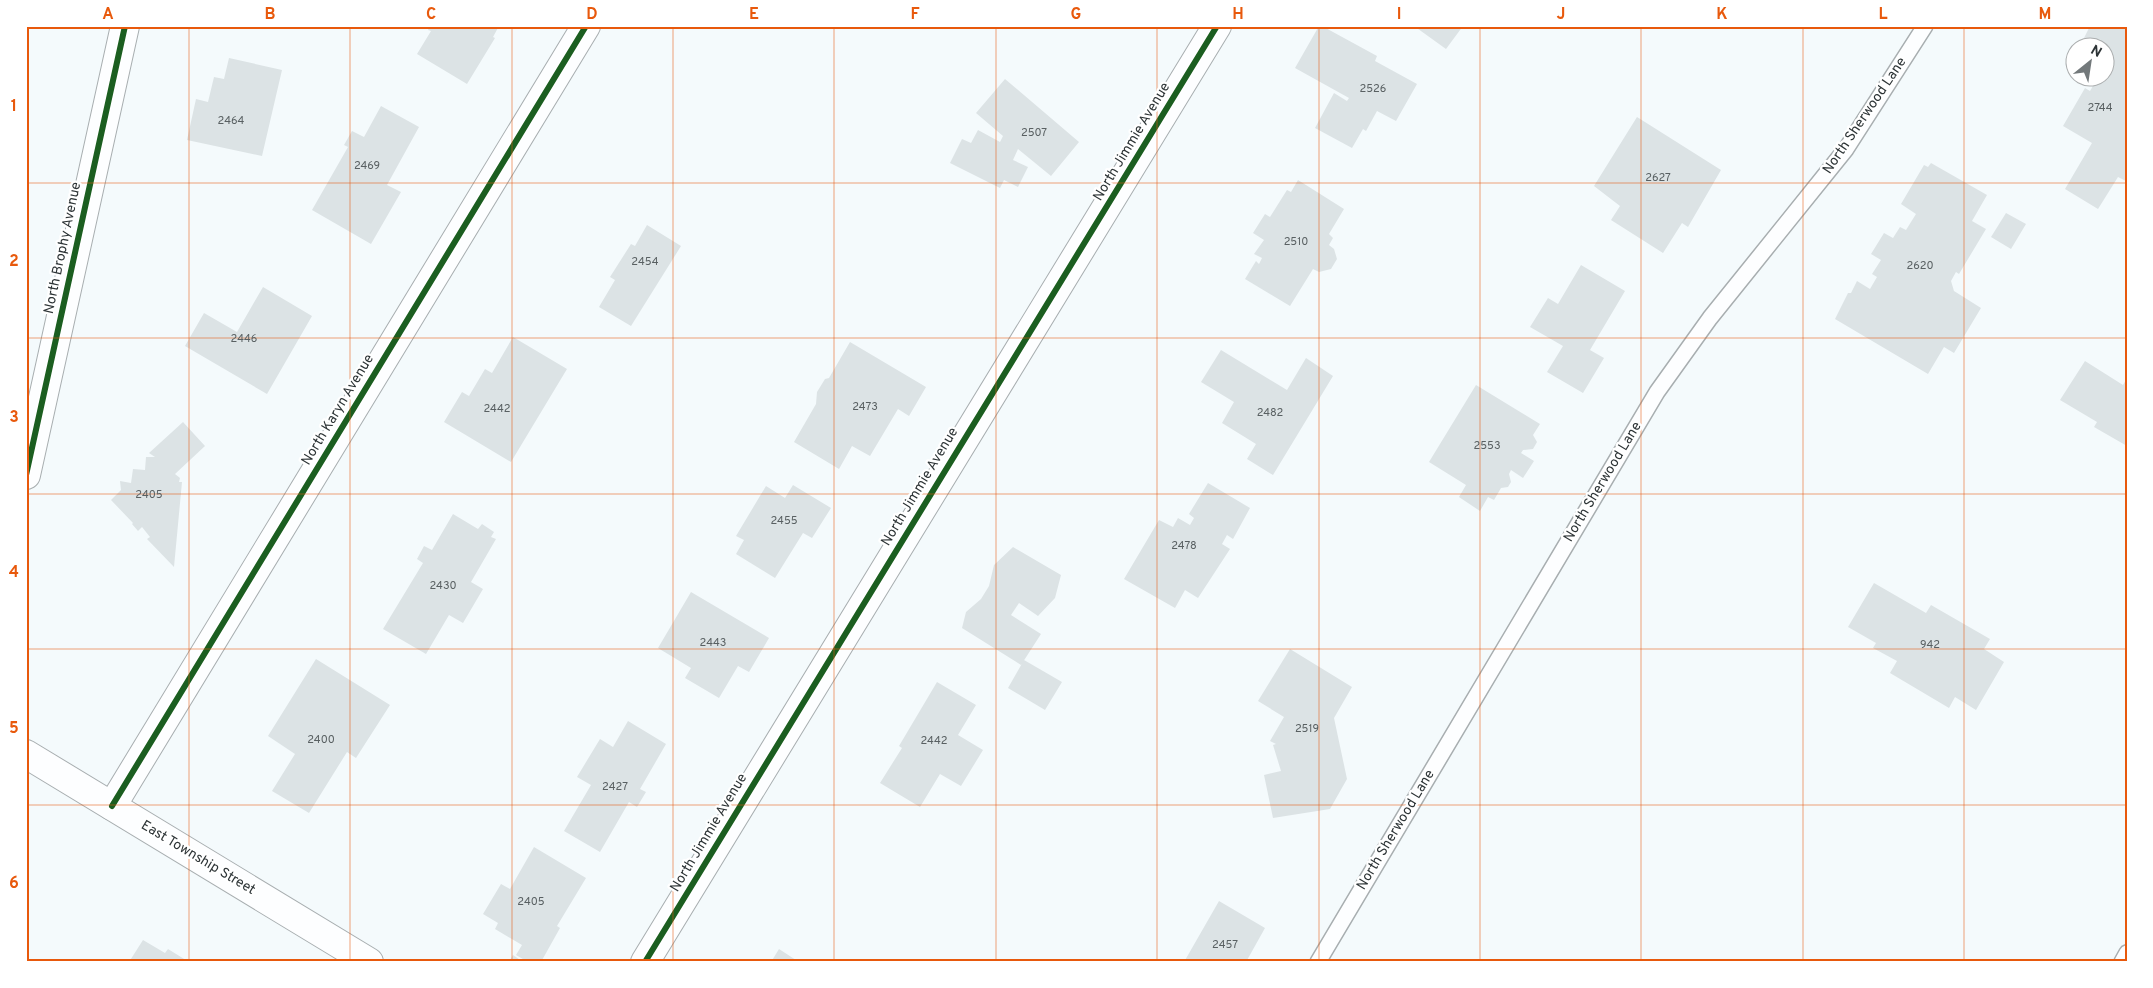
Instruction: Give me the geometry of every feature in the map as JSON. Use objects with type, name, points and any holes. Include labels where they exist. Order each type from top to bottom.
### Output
[{"type":"street","name":"North Brophy Avenue","points":[[26,475],[125,26]]},
{"type":"street","name":"North Karyn Avenue","points":[[112,806],[586,26]]},
{"type":"street","name":"North Jimmie Avenue","points":[[645,962],[1217,26]]},
{"type":"street","name":"East Township Street","points":[[26,754],[369,962]]},
{"type":"lane","name":"North Sherwood Lane","points":[[1318,962],[1657,392],[1710,318],[1846,150],[1925,26]]},
{"type":"lane","points":[[2122,962],[2127,953]]},
{"type":"building","points":[[430,26],[499,26],[493,37],[495,38],[467,84],[417,54],[431,31],[428,30]]},
{"type":"building","points":[[1319,26],[1377,56],[1375,61],[1417,84],[1396,121],[1377,111],[1366,131],[1363,129],[1352,148],[1315,128],[1334,93],[1347,101],[1349,98],[1295,68]]},
{"type":"building","points":[[1414,26],[1463,26],[1446,49]]},
{"type":"building","points":[[2090,26],[2127,26],[2127,179],[2126,181],[2118,177],[2098,209],[2065,189],[2092,143],[2063,126],[2085,88],[2090,91],[2092,88],[2116,88],[2116,38],[2084,38]]},
{"type":"building","points":[[229,58],[282,70],[262,156],[187,140],[196,99],[208,102],[214,77],[224,79]]},
{"type":"building","points":[[1005,79],[1079,142],[1051,176],[1018,149],[1013,160],[1028,167],[1018,187],[1004,180],[1000,188],[950,163],[962,139],[971,143],[978,130],[1000,142],[1003,136],[976,113]]},
{"type":"building","points":[[381,106],[419,127],[387,185],[401,192],[371,244],[312,210],[348,147],[344,145],[352,131],[364,137]]},
{"type":"building","points":[[1637,117],[1721,170],[1688,227],[1682,223],[1663,253],[1611,220],[1620,206],[1594,186]]},
{"type":"building","points":[[1931,163],[1987,195],[1972,221],[1986,229],[1959,274],[1956,272],[1951,281],[1954,291],[1981,308],[1954,353],[1944,347],[1928,374],[1835,319],[1848,293],[1851,293],[1857,281],[1870,289],[1877,277],[1872,274],[1881,260],[1871,254],[1884,233],[1893,238],[1900,227],[1906,230],[1916,214],[1901,204],[1924,165],[1928,167]]},
{"type":"building","points":[[1298,180],[1344,209],[1329,234],[1333,238],[1329,245],[1334,249],[1337,259],[1331,269],[1319,272],[1313,269],[1290,306],[1245,279],[1256,261],[1259,264],[1262,258],[1254,254],[1264,240],[1253,233],[1265,214],[1270,217],[1287,190],[1291,192]]},
{"type":"building","points":[[2006,213],[2026,224],[2011,249],[1991,237]]},
{"type":"building","points":[[647,225],[681,246],[631,326],[599,307],[615,280],[610,277],[631,244],[635,246]]},
{"type":"building","points":[[1581,265],[1625,291],[1590,350],[1604,358],[1583,393],[1547,372],[1563,346],[1530,327],[1548,298],[1558,304]]},
{"type":"building","points":[[263,287],[312,316],[267,394],[185,346],[204,313],[237,332]]},
{"type":"building","points":[[513,337],[567,369],[511,462],[444,422],[462,392],[469,396],[485,369],[492,373]]},
{"type":"building","points":[[850,342],[926,387],[909,416],[898,409],[870,456],[852,446],[839,469],[794,442],[816,404],[817,392],[825,379],[829,378]]},
{"type":"building","points":[[1221,350],[1287,390],[1306,358],[1333,376],[1273,475],[1247,459],[1256,444],[1222,423],[1234,402],[1201,382]]},
{"type":"building","points":[[2085,361],[2123,385],[2127,378],[2127,446],[2094,427],[2097,422],[2060,400]]},
{"type":"building","points":[[1476,385],[1540,424],[1533,435],[1537,442],[1533,449],[1523,450],[1521,453],[1534,461],[1523,478],[1511,470],[1509,474],[1511,482],[1508,487],[1501,488],[1494,500],[1488,497],[1480,511],[1459,497],[1466,485],[1429,462]]},
{"type":"building","points":[[183,422],[205,446],[175,474],[180,478],[179,482],[182,482],[174,567],[147,539],[150,537],[142,527],[138,531],[111,500],[121,490],[120,481],[131,483],[133,469],[145,470],[146,457],[155,457],[149,453]]},
{"type":"building","points":[[1208,483],[1250,508],[1233,539],[1227,535],[1222,544],[1230,549],[1198,598],[1185,590],[1175,608],[1124,579],[1159,520],[1173,527],[1178,518],[1190,525],[1194,518],[1189,514]]},
{"type":"building","points":[[793,485],[831,508],[812,538],[803,533],[775,578],[736,554],[744,540],[736,536],[766,486],[785,498]]},
{"type":"building","points":[[453,514],[478,529],[482,524],[494,532],[491,537],[496,539],[471,582],[483,589],[463,623],[449,615],[426,654],[383,629],[423,563],[417,559],[424,546],[432,550]]},
{"type":"building","points":[[1013,547],[1061,575],[1055,598],[1038,616],[1019,603],[1011,615],[1041,634],[1021,665],[962,628],[966,612],[981,599],[989,586],[994,565]]},
{"type":"building","points":[[1874,583],[1926,613],[1931,605],[1990,639],[1984,649],[2004,662],[1976,710],[1955,697],[1949,708],[1890,673],[1897,661],[1873,648],[1876,643],[1848,627]]},
{"type":"building","points":[[691,592],[769,638],[749,672],[738,666],[719,698],[685,678],[691,668],[658,648]]},
{"type":"building","points":[[1290,649],[1352,687],[1334,718],[1347,779],[1330,809],[1273,818],[1264,775],[1281,771],[1273,745],[1276,744],[1270,741],[1284,717],[1258,701]]},
{"type":"building","points":[[316,659],[390,705],[356,758],[347,752],[309,813],[272,791],[295,754],[268,736]]},
{"type":"building","points":[[1024,660],[1062,682],[1045,710],[1008,688]]},
{"type":"building","points":[[937,682],[976,705],[958,735],[983,750],[961,786],[940,774],[920,807],[880,783],[902,748],[899,746]]},
{"type":"building","points":[[628,721],[666,744],[640,789],[646,792],[637,807],[629,802],[600,852],[564,831],[591,785],[577,777],[600,739],[613,747]]},
{"type":"building","points":[[534,847],[586,878],[557,926],[560,928],[541,962],[528,962],[516,955],[522,945],[495,929],[498,923],[483,914],[501,884],[510,889]]},
{"type":"building","points":[[1219,901],[1265,928],[1246,962],[1184,962]]},
{"type":"building","points":[[143,940],[165,953],[168,949],[189,962],[129,962]]},
{"type":"building","points":[[779,949],[799,962],[771,962]]},
{"type":"building","points":[[513,955],[523,962],[509,962]]},
{"type":"cycle path","points":[[26,475],[125,26]]},
{"type":"cycle path","points":[[112,806],[586,26]]},
{"type":"cycle path","points":[[645,962],[1217,26]]}]
